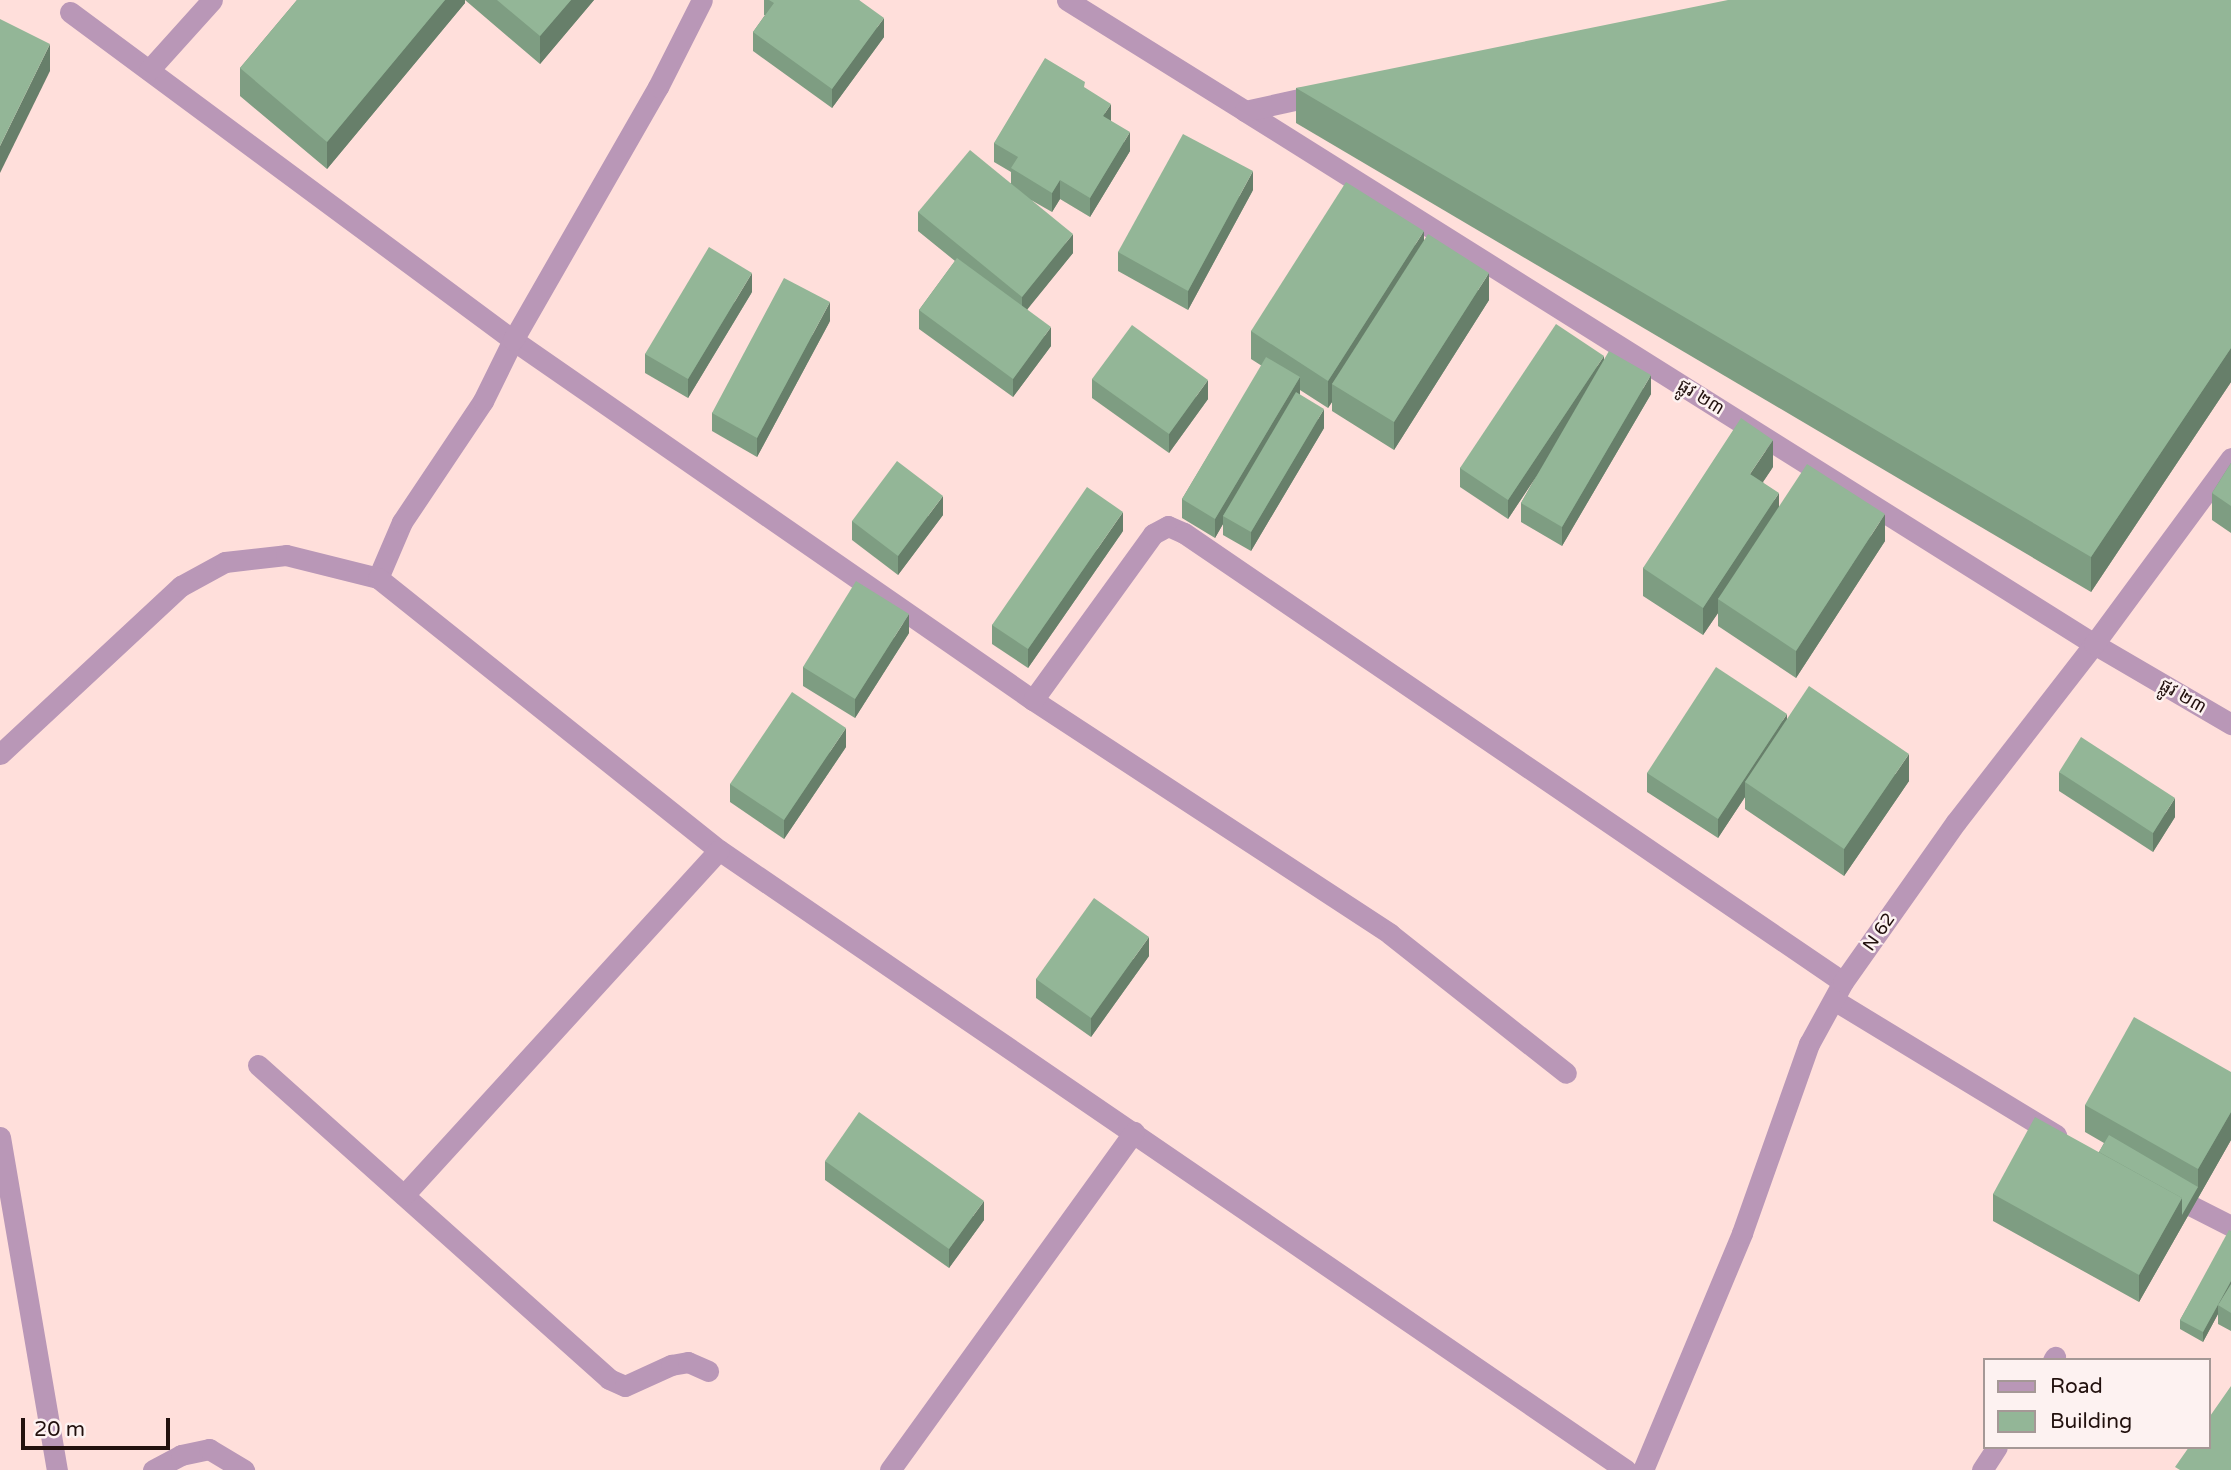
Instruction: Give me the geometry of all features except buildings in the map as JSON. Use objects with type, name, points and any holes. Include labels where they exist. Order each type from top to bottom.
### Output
[{"type":"street","points":[[149,70],[212,0]]},
{"type":"street","points":[[378,578],[402,522],[483,401],[513,340],[658,87],[702,0]]},
{"type":"street","name":"ផ្លូវ ២៣","points":[[1067,0],[2094,644],[2231,724]]},
{"type":"street","points":[[70,12],[513,340],[1033,700],[1390,934],[1566,1073]]},
{"type":"street","points":[[1245,111],[1338,91]]},
{"type":"street","name":"N 62","points":[[1643,1470],[1742,1233],[1809,1044],[1839,991],[1956,822],[2094,644],[2231,458]]},
{"type":"street","points":[[1033,700],[1153,534],[1168,526],[1195,541],[1839,991],[2078,1149]]},
{"type":"street","points":[[0,754],[181,586],[225,562],[286,555],[378,578],[719,850],[1626,1470]]},
{"type":"street","points":[[404,1195],[719,850]]},
{"type":"street","points":[[258,1065],[609,1379],[625,1387],[671,1365],[688,1362],[708,1371]]},
{"type":"street","points":[[890,1470],[1135,1132]]},
{"type":"street","points":[[0,1137],[57,1470]]},
{"type":"street","points":[[2149,1185],[2231,1226]]},
{"type":"street","points":[[153,1470],[181,1455],[209,1449],[244,1470]]},
{"type":"street","points":[[1982,1470],[1996,1449]]}]
